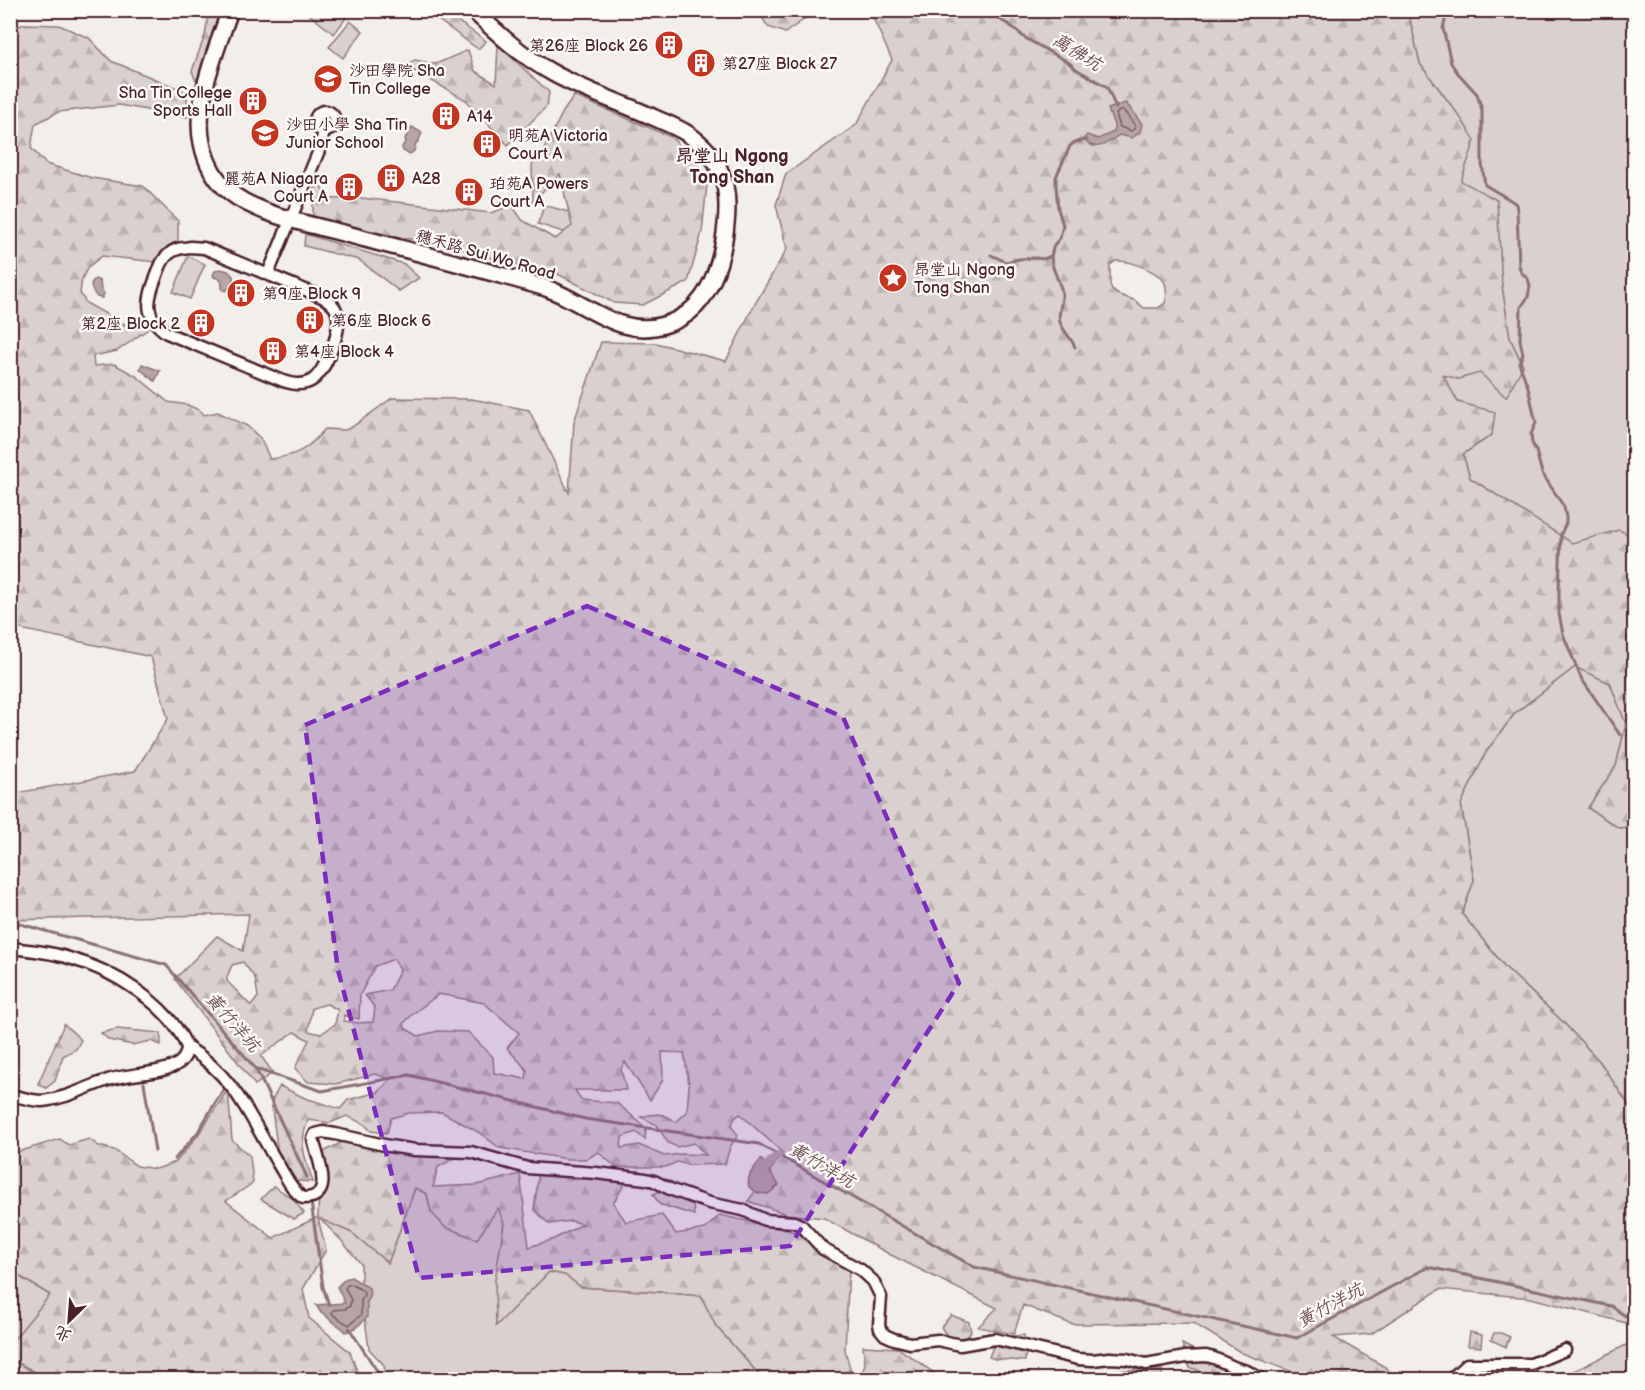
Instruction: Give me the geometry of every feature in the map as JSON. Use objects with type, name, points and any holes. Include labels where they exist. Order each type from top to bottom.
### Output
[{"type":"street","name":"穗禾路 Sui Wo Road","points":[[230,10],[202,102],[200,123],[204,151],[210,167],[218,180],[231,193],[250,205],[292,219],[546,288],[610,321],[630,328],[664,325],[682,318],[697,305],[705,294],[723,244],[728,200],[721,172],[710,155],[697,141],[676,127],[551,72],[527,57],[472,10]]},
{"type":"street","points":[[268,274],[320,148],[324,130]]},
{"type":"street","points":[[178,248],[204,248],[268,274],[327,300],[332,303],[338,314],[338,332],[319,375],[302,384],[283,381],[176,337],[159,328],[150,312],[149,294],[163,260],[178,248]]},
{"type":"street","points":[[10,948],[36,950],[71,958],[119,979],[159,1009],[182,1034],[187,1047],[187,1054],[183,1060],[164,1070],[109,1080],[61,1098],[40,1101],[10,1095]]},
{"type":"street","points":[[187,1047],[212,1064],[233,1087],[282,1170],[303,1198],[316,1196],[322,1186],[321,1170],[313,1138],[315,1134],[322,1132],[400,1148],[471,1152],[526,1168],[596,1173],[654,1181],[672,1190],[709,1203],[743,1210],[765,1220],[794,1222],[801,1225],[823,1249],[861,1270],[873,1281],[881,1297],[879,1326],[885,1335],[894,1339],[910,1343],[938,1340],[960,1345],[991,1339],[1077,1359],[1124,1359],[1146,1364],[1186,1357],[1210,1357],[1248,1371],[1263,1380]]},
{"type":"street","points":[[1450,1380],[1467,1364],[1531,1364],[1565,1350]]},
{"type":"highlighted area","points":[[587,606],[843,717],[959,983],[790,1246],[419,1278],[338,970],[305,725]]},
{"type":"green space","points":[[209,11],[221,11],[205,71],[200,80],[195,79],[192,71],[205,35]]},
{"type":"green space","points":[[305,11],[336,11],[346,18],[334,34]]},
{"type":"green space","points":[[426,11],[443,11],[486,41],[478,49]]},
{"type":"green space","points":[[758,11],[816,11],[785,33],[768,27]]},
{"type":"green space","points":[[870,11],[1408,11],[1420,64],[1475,140],[1461,181],[1497,200],[1502,286],[1510,338],[1523,366],[1506,397],[1480,373],[1458,379],[1443,375],[1458,402],[1495,412],[1492,435],[1463,454],[1470,478],[1572,543],[1619,530],[1634,537],[1634,826],[1619,828],[1588,808],[1616,766],[1626,724],[1610,683],[1575,667],[1515,713],[1486,752],[1461,804],[1474,880],[1462,914],[1505,967],[1563,1022],[1600,1062],[1634,1113],[1634,1325],[1531,1298],[1440,1289],[1371,1334],[1333,1337],[1387,1368],[1395,1380],[1311,1379],[1242,1353],[1193,1323],[1071,1324],[1023,1305],[1014,1334],[978,1327],[997,1308],[891,1255],[824,1218],[787,1214],[748,1201],[783,1153],[740,1114],[731,1126],[738,1135],[730,1147],[725,1164],[689,1165],[677,1162],[666,1167],[616,1167],[598,1152],[587,1159],[567,1159],[500,1148],[478,1132],[442,1112],[409,1113],[391,1118],[387,1133],[371,1131],[364,1124],[347,1116],[330,1123],[308,1120],[303,1144],[313,1182],[295,1181],[278,1154],[271,1102],[280,1086],[305,1098],[340,1109],[348,1100],[378,1092],[391,1079],[375,1074],[336,1084],[308,1082],[295,1068],[309,1040],[294,1032],[261,1056],[273,1073],[255,1085],[175,979],[217,936],[243,951],[249,914],[11,920],[11,794],[135,771],[168,719],[151,657],[11,627],[10,31],[23,24],[59,25],[89,38],[111,61],[187,92],[187,117],[119,105],[58,112],[35,124],[31,148],[46,164],[92,178],[143,186],[178,221],[178,241],[165,249],[156,262],[102,256],[88,267],[82,279],[80,293],[86,303],[124,324],[143,319],[147,330],[117,351],[93,356],[94,366],[114,364],[136,376],[168,402],[188,405],[201,411],[204,415],[218,412],[247,426],[260,438],[270,459],[288,456],[301,450],[313,442],[325,429],[345,430],[352,427],[392,398],[472,399],[529,410],[569,493],[574,422],[601,342],[656,343],[726,361],[752,309],[787,249],[776,205],[786,174],[856,125],[892,60]],"holes":[[[1116,261],[1128,262],[1157,274],[1165,283],[1165,303],[1158,308],[1144,308],[1134,300],[1119,295],[1112,290],[1110,284],[1110,265]],[[394,959],[400,970],[390,990],[365,995],[375,1008],[373,1022],[344,1021],[344,1015],[359,1019],[360,995],[375,966]],[[243,962],[255,978],[258,997],[251,1006],[227,981],[232,965]],[[439,994],[484,1003],[519,1033],[507,1048],[527,1070],[526,1079],[494,1073],[493,1057],[468,1032],[438,1031],[418,1036],[405,1028],[404,1023]],[[327,1004],[338,1010],[335,1024],[321,1034],[308,1031],[312,1008]],[[662,1052],[684,1053],[689,1085],[687,1112],[676,1122],[659,1114],[641,1117],[657,1125],[668,1143],[677,1147],[694,1143],[706,1155],[664,1156],[639,1145],[621,1148],[622,1137],[636,1132],[645,1140],[646,1128],[617,1103],[581,1100],[575,1090],[626,1090],[621,1069],[625,1062],[650,1100],[663,1080]]]},
{"type":"green space","points":[[1408,11],[1634,11],[1634,537],[1619,530],[1572,544],[1470,478],[1463,454],[1492,435],[1458,402],[1442,374],[1458,379],[1480,372],[1523,366],[1510,338],[1502,286],[1461,181],[1460,117],[1420,64]]},
{"type":"green space","points":[[350,21],[363,31],[343,58],[329,47]]},
{"type":"green space","points":[[498,45],[549,92],[547,106],[508,145],[466,100],[404,65],[415,60],[436,64],[468,50],[475,71],[496,84]]},
{"type":"green space","points":[[574,96],[671,137],[708,175],[702,232],[688,282],[643,305],[614,303],[552,271],[508,263],[448,245],[367,232],[313,219],[313,193],[318,182],[330,199],[362,198],[491,213],[512,205],[522,220],[555,239],[572,226],[560,174],[533,201],[532,165],[541,155]]},
{"type":"green space","points":[[544,205],[582,216],[576,236],[538,224]]},
{"type":"green space","points":[[305,234],[404,264],[419,278],[399,291],[359,260],[304,246]]},
{"type":"green space","points":[[188,256],[205,264],[190,299],[173,292]]},
{"type":"green space","points":[[1575,667],[1610,683],[1626,724],[1616,766],[1588,808],[1619,828],[1634,826],[1634,1113],[1600,1062],[1563,1022],[1505,967],[1462,914],[1474,880],[1461,804],[1486,752],[1515,713]]},
{"type":"green space","points":[[64,1024],[81,1040],[76,1049],[63,1056],[55,1081],[46,1088],[38,1084]]},
{"type":"green space","points":[[117,1029],[161,1033],[161,1045],[151,1041],[132,1045],[109,1040],[101,1033]]},
{"type":"green space","points":[[228,1089],[232,1140],[250,1156],[253,1183],[226,1201],[273,1238],[318,1217],[320,1154],[342,1142],[463,1154],[438,1167],[433,1187],[477,1185],[520,1174],[529,1247],[554,1239],[583,1224],[571,1221],[549,1224],[534,1209],[540,1165],[626,1182],[613,1203],[626,1222],[662,1215],[676,1234],[705,1229],[720,1215],[808,1235],[849,1267],[845,1350],[853,1379],[763,1379],[716,1326],[701,1296],[581,1287],[565,1275],[549,1272],[496,1326],[495,1280],[504,1223],[498,1208],[477,1239],[445,1227],[431,1212],[427,1194],[415,1188],[388,1263],[352,1233],[318,1218],[326,1250],[303,1289],[309,1318],[350,1352],[360,1379],[48,1379],[11,1359],[10,1344],[50,1295],[11,1271],[11,1154],[60,1139],[69,1145],[89,1139],[99,1146],[114,1150],[137,1166],[156,1169],[176,1162],[198,1135]]},
{"type":"green space","points":[[274,1186],[293,1199],[304,1213],[294,1219],[261,1199]]},
{"type":"green space","points":[[674,1187],[692,1194],[694,1215],[659,1204],[653,1194]]},
{"type":"green space","points":[[415,1188],[427,1194],[431,1212],[498,1207],[504,1223],[500,1250],[496,1325],[549,1272],[565,1275],[581,1287],[701,1296],[716,1326],[763,1379],[386,1379],[384,1365],[369,1349],[361,1289],[361,1264],[318,1217],[352,1233],[388,1263]]},
{"type":"green space","points":[[10,1271],[50,1295],[11,1344],[10,1344]]},
{"type":"green space","points":[[951,1315],[969,1322],[971,1332],[956,1349],[941,1327]]},
{"type":"green space","points":[[1470,1332],[1482,1335],[1481,1347],[1468,1346]]},
{"type":"green space","points":[[989,1333],[995,1338],[1024,1335],[1025,1361],[989,1357],[993,1347]]},
{"type":"green space","points":[[1494,1333],[1510,1337],[1506,1347],[1491,1340]]},
{"type":"green space","points":[[1634,1341],[1634,1379],[1561,1379],[1564,1376]]},
{"type":"green space","points":[[1182,1344],[1206,1356],[1230,1358],[1228,1379],[1203,1379],[1198,1370],[1190,1368]]},
{"type":"green space","points":[[863,1346],[898,1348],[943,1379],[860,1379],[865,1364]]},
{"type":"green space","points":[[10,1359],[46,1379],[11,1379]]},
{"type":"green space","points":[[1122,1370],[1162,1370],[1162,1379],[1118,1379]]},
{"type":"water","points":[[1126,103],[1142,124],[1140,132],[1132,138],[1119,135],[1101,146],[1092,146],[1083,139],[1087,135],[1098,139],[1114,132],[1108,109]]},
{"type":"water","points":[[412,127],[422,133],[414,151],[410,154],[403,151],[402,147]]},
{"type":"water","points":[[220,269],[228,271],[233,276],[233,284],[226,291],[222,289],[222,282],[213,275]]},
{"type":"water","points":[[95,279],[100,281],[104,294],[102,298],[97,297],[92,290],[91,285]]},
{"type":"water","points":[[142,364],[160,371],[155,381],[140,369]]},
{"type":"water","points":[[761,1159],[779,1185],[768,1194],[758,1193],[749,1187],[748,1183],[750,1175]]},
{"type":"water","points":[[351,1277],[369,1288],[370,1297],[367,1302],[367,1317],[358,1326],[346,1332],[321,1313],[316,1305],[345,1303],[337,1287],[345,1279]]},
{"type":"waterway","name":"萬佛坑","points":[[984,10],[1011,26],[1025,38],[1107,87],[1116,108]]},
{"type":"waterway","points":[[1448,10],[1443,28],[1451,63],[1477,94],[1482,110],[1482,164],[1485,185],[1512,201],[1516,204],[1517,209],[1519,266],[1530,286],[1528,297],[1521,307],[1520,340],[1523,354],[1519,363],[1528,387],[1536,423],[1531,434],[1532,443],[1542,473],[1564,507],[1566,517],[1561,534],[1559,592],[1559,614],[1563,634],[1581,678],[1620,735]]},
{"type":"waterway","points":[[991,255],[1006,262],[1019,259],[1044,259],[1051,256],[1054,245],[1060,238],[1063,225],[1058,209],[1056,177],[1070,146],[1075,142],[1087,140]]},
{"type":"waterway","points":[[1051,256],[1052,266],[1062,293],[1060,322],[1075,347]]},
{"type":"waterway","name":"黃竹洋坑","points":[[10,921],[166,965],[256,1069],[322,1091],[409,1075],[585,1119],[759,1144],[974,1267],[1297,1338],[1428,1267],[1611,1306],[1634,1322]]},
{"type":"waterway","points":[[256,1069],[307,1177]]},
{"type":"waterway","points":[[175,1159],[198,1132],[231,1077]]},
{"type":"waterway","points":[[144,1083],[155,1151]]},
{"type":"waterway","points":[[758,1174],[778,1155]]},
{"type":"waterway","points":[[311,1202],[323,1287],[329,1305]]},
{"type":"waterway","points":[[349,1328],[383,1380]]},
{"type":"place","name":"第26座 Block 26","points":[[669,45]]},
{"type":"place","name":"第27座 Block 27","points":[[701,63]]},
{"type":"place","name":"沙田學院 Sha Tin College","points":[[328,79]]},
{"type":"place","name":"Sha Tin College Sports Hall","points":[[253,101]]},
{"type":"place","name":"A14","points":[[446,116]]},
{"type":"place","name":"沙田小學 Sha Tin Junior School","points":[[265,133]]},
{"type":"place","name":"明苑A Victoria Court A","points":[[487,144]]},
{"type":"place","name":"A28","points":[[391,178]]},
{"type":"place","name":"麗苑A Niagara Court A","points":[[349,187]]},
{"type":"place","name":"珀苑A Powers Court A","points":[[469,192]]},
{"type":"place","name":"昂堂山 Ngong Tong Shan","points":[[893,278]]},
{"type":"place","name":"第9座 Block 9","points":[[241,293]]},
{"type":"place","name":"第6座 Block 6","points":[[310,320]]},
{"type":"place","name":"第2座 Block 2","points":[[201,323]]},
{"type":"place","name":"第4座 Block 4","points":[[273,351]]},
{"type":"district","name":"昂堂山 Ngong Tong Shan","points":[[732,166]]}]
